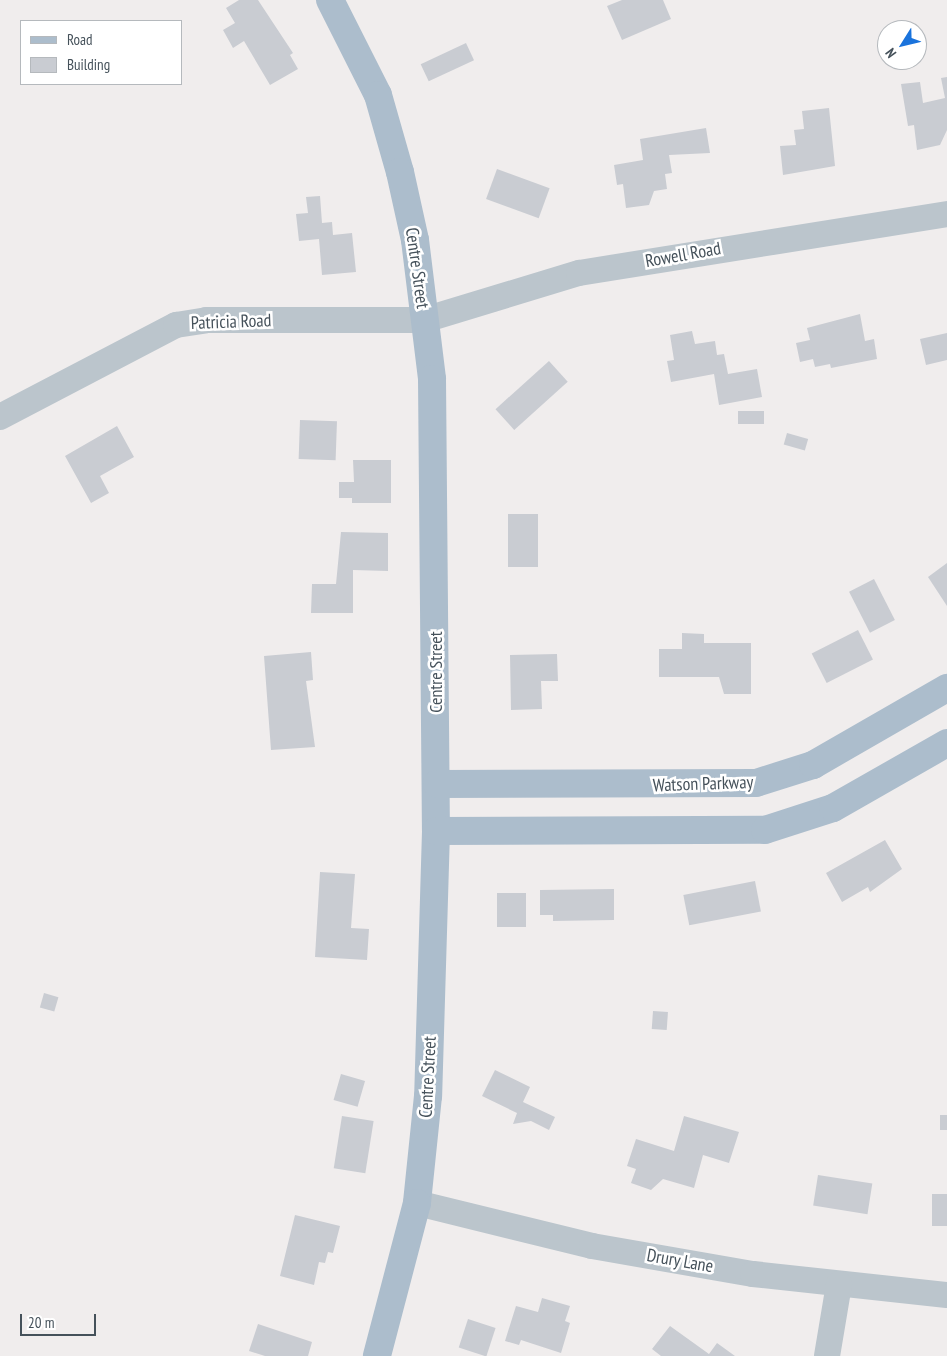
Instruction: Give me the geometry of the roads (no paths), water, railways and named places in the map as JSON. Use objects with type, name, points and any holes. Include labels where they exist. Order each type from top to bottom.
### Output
[{"type":"main road","name":"Centre Street","points":[[330,0],[378,95],[415,240],[432,379],[437,784],[428,1096],[417,1203],[377,1356]]},
{"type":"main road","name":"Watson Parkway","points":[[437,784],[756,784],[812,765],[947,688]]},
{"type":"main road","points":[[436,831],[765,830],[833,808],[947,743]]},
{"type":"street","name":"Rowell Road","points":[[424,320],[579,273],[947,214]]},
{"type":"street","name":"Patricia Road","points":[[0,417],[176,325],[206,320],[424,320]]},
{"type":"street","name":"Drury Lane","points":[[417,1203],[592,1246],[753,1274],[947,1295]]},
{"type":"street","points":[[827,1356],[838,1284]]}]
